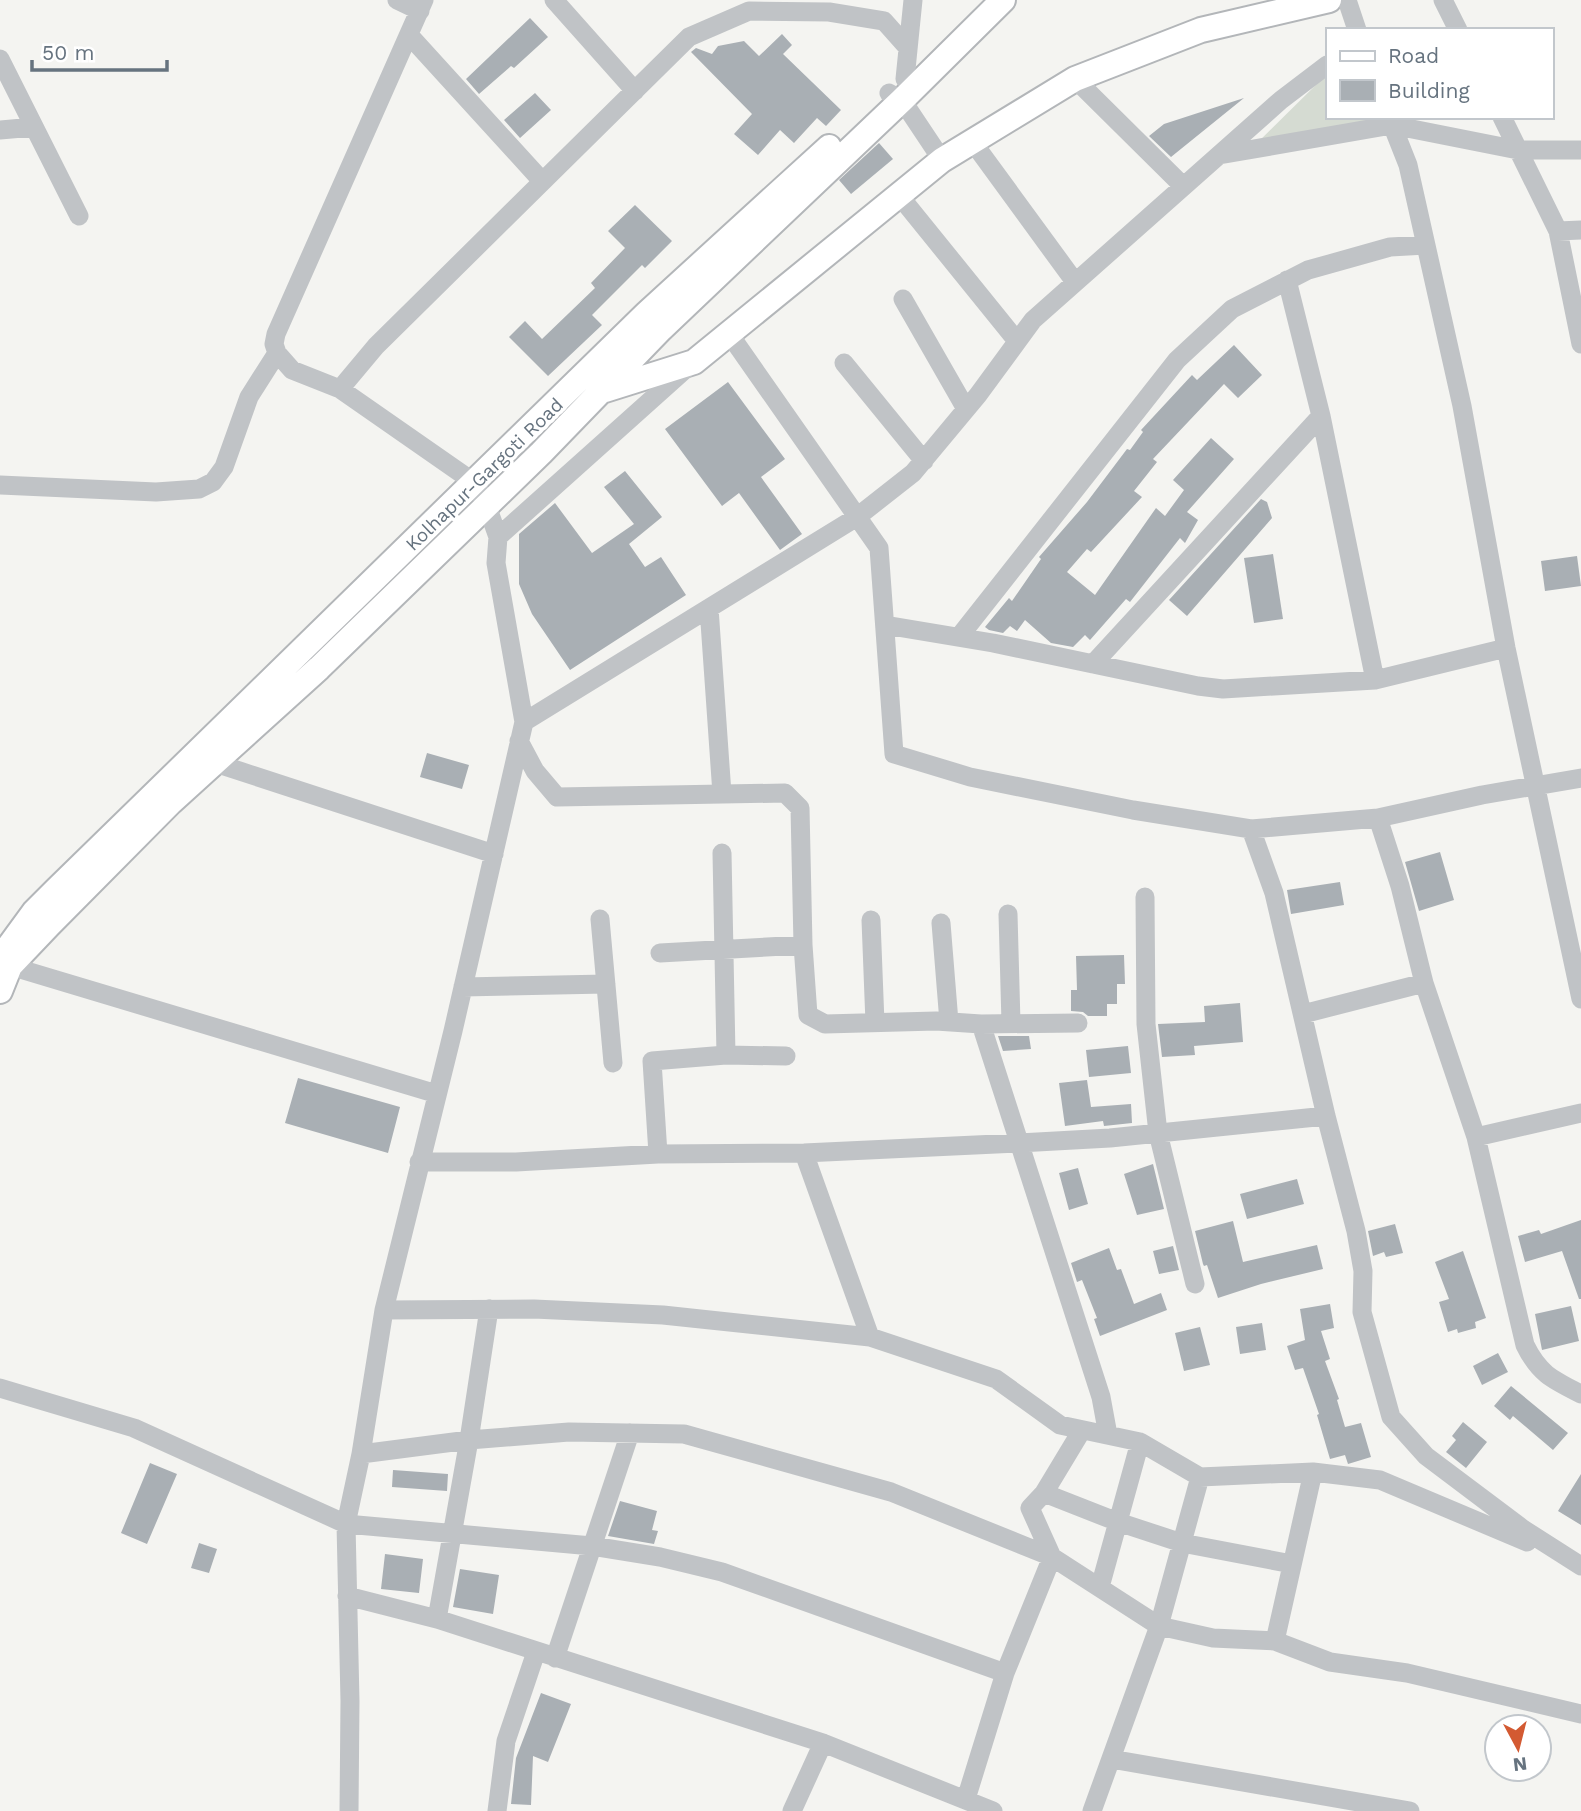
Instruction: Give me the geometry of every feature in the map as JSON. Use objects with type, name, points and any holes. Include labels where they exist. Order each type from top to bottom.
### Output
[{"type":"main road","name":"Kolhapur-Gargoti Road","points":[[5,963],[34,912],[48,897],[647,313],[899,91],[979,0]]},
{"type":"main road","points":[[0,991],[5,963],[48,925],[171,802],[319,668],[487,506],[899,91],[1003,0]]},
{"type":"main road","points":[[601,392],[694,362],[942,160],[1075,79],[1201,30],[1329,0]]},
{"type":"street","points":[[397,0],[422,5],[276,334],[274,344],[276,354],[292,370],[340,389],[475,482],[498,537],[496,563],[522,732],[535,771],[557,797],[785,793],[800,808],[803,945],[808,1016],[825,1024],[1078,1023]]},
{"type":"street","points":[[554,0],[635,91]]},
{"type":"street","points":[[913,0],[908,48],[899,91],[942,160]]},
{"type":"street","points":[[1347,0],[1356,28]]},
{"type":"street","points":[[1443,0],[1457,28]]},
{"type":"street","points":[[340,389],[376,346],[689,37],[749,11],[829,12],[884,21],[908,48]]},
{"type":"street","points":[[409,35],[542,181]]},
{"type":"street","points":[[0,59],[79,216]]},
{"type":"street","points":[[349,1811],[350,1701],[346,1524],[361,1454],[384,1310],[522,732],[709,608],[857,517],[913,473],[966,409],[1033,320],[1217,155],[1326,66]]},
{"type":"street","points":[[1075,79],[1183,186]]},
{"type":"street","points":[[1503,119],[1558,231],[1581,344]]},
{"type":"street","points":[[1217,155],[1390,121],[1518,150],[1581,150]]},
{"type":"street","points":[[1390,121],[1408,166],[1462,406],[1506,648],[1581,999]]},
{"type":"street","points":[[0,130],[34,127]]},
{"type":"street","points":[[972,141],[1075,282]]},
{"type":"street","points":[[898,194],[1017,341]]},
{"type":"street","points":[[1558,231],[1581,230]]},
{"type":"street","points":[[959,637],[1177,360],[1232,309],[1308,270],[1390,247],[1426,244]]},
{"type":"street","points":[[1287,281],[1321,416],[1375,680]]},
{"type":"street","points":[[903,299],[966,409]]},
{"type":"street","points":[[730,334],[879,548],[894,754],[970,777],[1133,810],[1251,829],[1378,818],[1482,795],[1581,778]]},
{"type":"street","points":[[0,485],[156,492],[199,489],[214,482],[223,467],[249,397],[276,354]]},
{"type":"street","points":[[498,537],[694,362]]},
{"type":"street","points":[[845,363],[924,461]]},
{"type":"street","points":[[1093,664],[1321,416]]},
{"type":"street","points":[[709,608],[723,794]]},
{"type":"street","points":[[885,625],[1223,689],[1375,680],[1506,648]]},
{"type":"street","points":[[215,763],[494,854]]},
{"type":"street","points":[[1378,818],[1400,886],[1424,984],[1476,1137],[1525,1345],[1534,1362],[1550,1379],[1581,1394]]},
{"type":"street","points":[[1251,829],[1274,893],[1356,1231],[1363,1271],[1362,1312],[1391,1417],[1426,1457],[1523,1529],[1581,1567]]},
{"type":"street","points":[[722,853],[726,1055]]},
{"type":"street","points":[[1145,897],[1146,1024],[1158,1133],[1195,1284]]},
{"type":"street","points":[[1008,914],[1011,1023]]},
{"type":"street","points":[[600,919],[613,1063]]},
{"type":"street","points":[[871,920],[875,1023]]},
{"type":"street","points":[[941,923],[949,1022]]},
{"type":"street","points":[[660,953],[803,945]]},
{"type":"street","points":[[5,963],[436,1094]]},
{"type":"street","points":[[463,986],[606,984]]},
{"type":"street","points":[[1303,1014],[1424,984]]},
{"type":"street","points":[[981,1024],[1101,1396],[1108,1435]]},
{"type":"street","points":[[658,1154],[652,1061],[726,1055],[786,1056]]},
{"type":"street","points":[[1476,1137],[1581,1114]]},
{"type":"street","points":[[419,1162],[516,1162],[658,1154],[804,1153],[1019,1143],[1158,1133],[1326,1116]]},
{"type":"street","points":[[804,1153],[870,1337]]},
{"type":"street","points":[[384,1310],[489,1309],[663,1315],[870,1337],[996,1379],[1060,1425],[1140,1442],[1200,1477],[1313,1472],[1380,1480],[1581,1567]]},
{"type":"street","points":[[437,1619],[489,1309]]},
{"type":"street","points":[[0,1388],[134,1428],[346,1524],[592,1546],[660,1557],[722,1572],[1005,1673]]},
{"type":"street","points":[[966,1799],[1005,1673],[1052,1557],[1030,1508],[1044,1493],[1082,1430]]},
{"type":"street","points":[[361,1454],[469,1440],[569,1432],[684,1434],[891,1492],[1052,1557],[1159,1626],[1213,1638],[1275,1641],[1330,1662],[1407,1673],[1581,1714]]},
{"type":"street","points":[[555,1658],[630,1433]]},
{"type":"street","points":[[1100,1587],[1140,1442]]},
{"type":"street","points":[[1275,1641],[1313,1472]]},
{"type":"street","points":[[1092,1811],[1159,1626],[1200,1477]]},
{"type":"street","points":[[1044,1493],[1182,1543],[1292,1563]]},
{"type":"street","points":[[347,1596],[437,1619],[823,1743],[993,1811]]},
{"type":"street","points":[[497,1811],[506,1741],[536,1652]]},
{"type":"street","points":[[792,1811],[823,1743]]},
{"type":"street","points":[[1111,1759],[1410,1811]]},
{"type":"shaded area","points":[[1326,75],[1326,119],[1374,119],[1376,128],[1251,149]]},
{"type":"building","points":[[530,18],[548,37],[514,68],[511,66],[479,94],[466,79]]},
{"type":"building","points":[[782,34],[792,45],[783,54],[841,110],[826,126],[817,118],[794,143],[780,130],[758,155],[734,134],[752,114],[691,52],[696,48],[712,54],[718,46],[744,41],[759,56]]},
{"type":"building","points":[[535,93],[551,110],[520,138],[504,120]]},
{"type":"building","points":[[1244,98],[1171,157],[1149,136],[1164,124]]},
{"type":"building","points":[[879,143],[893,159],[851,194],[839,180]]},
{"type":"building","points":[[635,205],[672,241],[645,268],[642,265],[592,315],[602,325],[548,376],[509,337],[525,321],[542,339],[595,288],[591,283],[625,248],[608,231]]},
{"type":"building","points":[[1234,345],[1262,375],[1238,398],[1224,384],[1153,459],[1157,462],[1134,491],[1142,497],[1091,552],[1087,549],[1067,572],[1095,595],[1156,508],[1165,516],[1184,490],[1173,480],[1211,438],[1234,459],[1187,512],[1198,520],[1185,543],[1180,538],[1130,602],[1126,599],[1090,640],[1085,635],[1073,647],[1051,643],[1025,620],[1017,631],[1010,626],[1003,633],[985,627],[1009,598],[1012,601],[1041,559],[1039,557],[1087,502],[1127,449],[1130,450],[1143,432],[1141,430],[1192,375],[1197,380]]},
{"type":"building","points":[[728,382],[785,459],[761,477],[802,534],[780,550],[739,493],[722,506],[665,429]]},
{"type":"building","points":[[625,471],[662,517],[629,544],[645,567],[661,557],[686,595],[570,670],[532,614],[519,584],[519,534],[555,503],[592,553],[634,524],[604,487]]},
{"type":"building","points":[[1261,499],[1267,502],[1272,518],[1187,616],[1169,600]]},
{"type":"building","points":[[1273,554],[1283,619],[1254,623],[1244,558]]},
{"type":"building","points":[[1577,556],[1581,586],[1545,591],[1541,561]]},
{"type":"building","points":[[427,753],[469,765],[462,789],[420,777]]},
{"type":"building","points":[[1440,852],[1454,900],[1419,911],[1405,862]]},
{"type":"building","points":[[1340,882],[1344,905],[1291,914],[1287,890]]},
{"type":"building","points":[[1124,955],[1125,984],[1117,984],[1117,1004],[1107,1004],[1107,1016],[1088,1016],[1083,1012],[1071,1011],[1071,990],[1077,990],[1076,956]]},
{"type":"building","points":[[1240,1003],[1243,1042],[1194,1046],[1195,1055],[1162,1057],[1158,1024],[1205,1022],[1204,1006]]},
{"type":"building","points":[[998,1036],[1029,1036],[1031,1049],[1003,1051]]},
{"type":"building","points":[[1128,1046],[1131,1073],[1089,1077],[1086,1050]]},
{"type":"building","points":[[298,1078],[400,1107],[388,1153],[285,1123]]},
{"type":"building","points":[[1087,1080],[1091,1107],[1131,1104],[1132,1123],[1104,1126],[1103,1121],[1065,1126],[1059,1083]]},
{"type":"building","points":[[1153,1164],[1164,1209],[1137,1215],[1124,1174]]},
{"type":"building","points":[[1078,1168],[1088,1204],[1069,1210],[1059,1173]]},
{"type":"building","points":[[1297,1179],[1304,1204],[1247,1219],[1240,1194]]},
{"type":"building","points":[[1581,1220],[1579,1299],[1562,1251],[1525,1262],[1518,1236],[1539,1230],[1541,1234]]},
{"type":"building","points":[[1233,1221],[1243,1262],[1317,1245],[1323,1269],[1218,1298],[1207,1265],[1203,1264],[1195,1231]]},
{"type":"building","points":[[1395,1224],[1403,1253],[1386,1257],[1384,1252],[1373,1256],[1368,1231]]},
{"type":"building","points":[[1173,1246],[1179,1270],[1159,1274],[1153,1251]]},
{"type":"building","points":[[1109,1248],[1117,1270],[1121,1269],[1134,1304],[1161,1293],[1167,1310],[1100,1336],[1094,1319],[1097,1318],[1082,1280],[1077,1282],[1071,1263]]},
{"type":"building","points":[[1463,1251],[1486,1318],[1475,1322],[1476,1328],[1458,1333],[1457,1329],[1448,1332],[1439,1302],[1449,1299],[1435,1262]]},
{"type":"building","points":[[1330,1304],[1334,1328],[1321,1331],[1330,1359],[1325,1361],[1339,1399],[1337,1400],[1345,1427],[1361,1423],[1371,1457],[1348,1464],[1345,1455],[1330,1459],[1317,1415],[1319,1414],[1303,1368],[1295,1370],[1287,1346],[1305,1340],[1300,1309]]},
{"type":"building","points":[[1571,1306],[1579,1341],[1542,1350],[1535,1314]]},
{"type":"building","points":[[1262,1323],[1266,1350],[1240,1354],[1236,1327]]},
{"type":"building","points":[[1200,1327],[1210,1365],[1184,1371],[1175,1333]]},
{"type":"building","points":[[1498,1353],[1508,1372],[1482,1385],[1473,1366]]},
{"type":"building","points":[[1511,1386],[1568,1433],[1553,1450],[1513,1416],[1510,1420],[1494,1406]]},
{"type":"building","points":[[1463,1422],[1487,1442],[1466,1468],[1446,1452],[1456,1440],[1452,1436]]},
{"type":"building","points":[[150,1463],[177,1474],[147,1544],[121,1533]]},
{"type":"building","points":[[393,1470],[448,1474],[447,1491],[392,1487]]},
{"type":"building","points":[[1581,1474],[1581,1525],[1558,1511]]},
{"type":"building","points":[[620,1501],[657,1511],[652,1530],[658,1531],[654,1544],[608,1536]]},
{"type":"building","points":[[199,1543],[217,1549],[209,1573],[191,1568]]},
{"type":"building","points":[[385,1554],[423,1559],[419,1593],[381,1589]]},
{"type":"building","points":[[460,1569],[499,1575],[493,1614],[453,1607]]},
{"type":"building","points":[[541,1693],[571,1704],[548,1762],[533,1756],[531,1805],[511,1804],[516,1758]]}]
